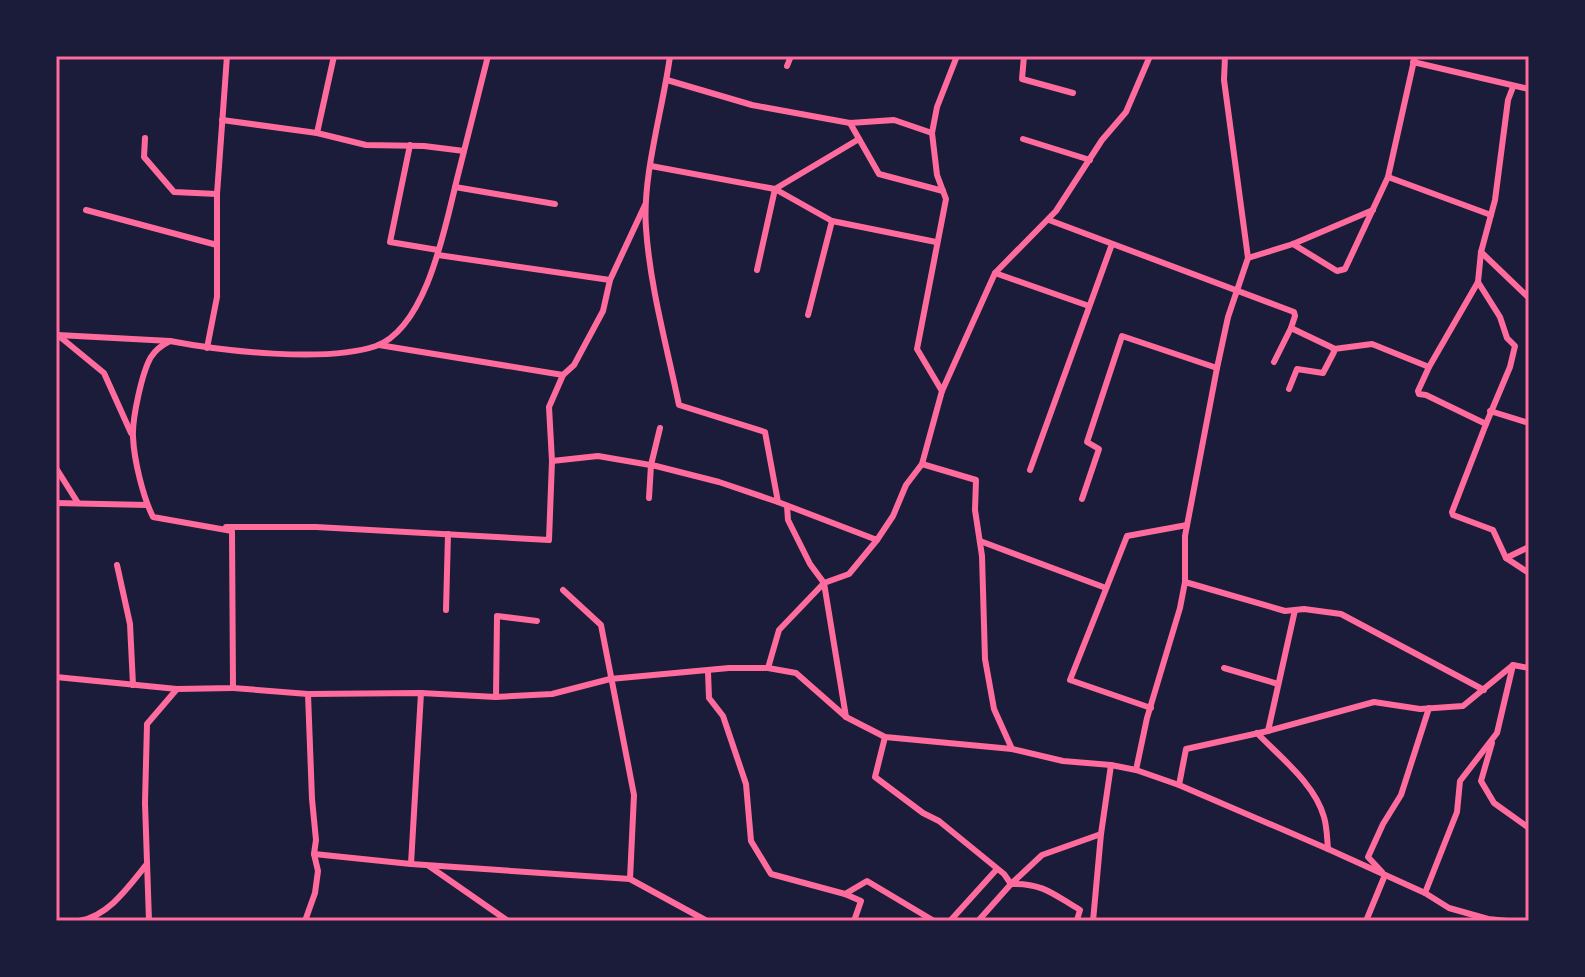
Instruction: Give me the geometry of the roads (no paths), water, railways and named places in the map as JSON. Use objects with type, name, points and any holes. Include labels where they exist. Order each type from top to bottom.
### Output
[{"type":"street","points":[[207,348],[217,297],[217,194],[227,56]]},
{"type":"street","points":[[317,133],[334,56]]},
{"type":"street","points":[[379,345],[405,324],[420,299],[438,253],[488,56]]},
{"type":"street","points":[[670,56],[651,166],[645,226],[653,284],[679,405],[765,432],[778,502]]},
{"type":"street","points":[[787,66],[791,56]]},
{"type":"street","points":[[942,391],[917,349],[946,199],[937,175],[932,133],[937,107],[957,56]]},
{"type":"street","points":[[1024,56],[1022,79],[1073,93]]},
{"type":"street","points":[[768,668],[779,630],[824,583],[849,574],[893,516],[906,485],[922,464],[942,391],[995,273],[1049,220],[1102,140],[1126,112],[1150,56]]},
{"type":"street","points":[[1136,770],[1185,582],[1187,525],[1217,368],[1248,258],[1224,80],[1225,56]]},
{"type":"street","points":[[1293,244],[1337,271],[1345,269],[1388,177],[1414,59],[1529,89]]},
{"type":"street","points":[[667,80],[752,105],[850,123],[894,120],[932,133]]},
{"type":"street","points":[[1486,424],[1419,394],[1419,386],[1478,282],[1508,100],[1513,87]]},
{"type":"street","points":[[222,120],[317,133],[366,145],[410,145],[464,151]]},
{"type":"street","points":[[850,123],[879,174],[943,191]]},
{"type":"street","points":[[145,138],[144,157],[174,192],[217,194]]},
{"type":"street","points":[[757,270],[775,189],[859,139]]},
{"type":"street","points":[[1023,139],[1090,160]]},
{"type":"street","points":[[410,145],[390,242],[438,253],[610,280]]},
{"type":"street","points":[[651,166],[775,189],[832,221],[936,242]]},
{"type":"street","points":[[1388,177],[1491,215]]},
{"type":"street","points":[[455,187],[555,204]]},
{"type":"street","points":[[211,527],[316,527],[549,540],[552,461],[549,407],[563,375],[574,365],[603,311],[610,280],[648,201]]},
{"type":"street","points":[[86,210],[217,245]]},
{"type":"street","points":[[1248,258],[1293,244],[1373,210]]},
{"type":"street","points":[[1049,220],[1294,312],[1291,328],[1274,362]]},
{"type":"street","points":[[808,315],[832,221]]},
{"type":"street","points":[[1030,470],[1112,244]]},
{"type":"street","points":[[1481,252],[1529,298]]},
{"type":"street","points":[[995,273],[1089,306]]},
{"type":"street","points":[[1478,282],[1500,317],[1507,338],[1515,346],[1510,367],[1452,512],[1456,518],[1493,530],[1506,558],[1529,573]]},
{"type":"street","points":[[1291,328],[1334,349],[1372,344],[1429,367]]},
{"type":"street","points":[[58,336],[170,341],[207,348],[332,355],[379,345],[563,375]]},
{"type":"street","points":[[58,336],[104,373],[133,437],[147,505],[153,517],[232,531],[233,688]]},
{"type":"street","points":[[1082,499],[1099,449],[1087,442],[1122,336],[1217,368]]},
{"type":"street","points":[[133,437],[136,411],[149,361],[157,349],[170,341]]},
{"type":"street","points":[[1289,389],[1298,369],[1323,373],[1334,349]]},
{"type":"street","points":[[1490,411],[1529,423]]},
{"type":"street","points":[[649,498],[651,465],[660,428]]},
{"type":"street","points":[[552,461],[598,456],[651,465],[719,482],[877,540]]},
{"type":"street","points":[[922,464],[976,480],[975,510],[980,541],[985,659],[994,709],[1012,749]]},
{"type":"street","points":[[56,468],[78,503]]},
{"type":"street","points":[[56,503],[147,505]]},
{"type":"street","points":[[787,506],[788,520],[810,564],[824,583],[846,717]]},
{"type":"street","points":[[1151,708],[1070,680],[1127,536],[1187,525]]},
{"type":"street","points":[[446,610],[448,534]]},
{"type":"street","points":[[980,541],[1106,588]]},
{"type":"street","points":[[1506,558],[1529,547]]},
{"type":"street","points":[[117,565],[130,624],[133,685]]},
{"type":"street","points":[[1185,582],[1285,611],[1341,614],[1484,690]]},
{"type":"street","points":[[563,590],[601,625],[634,795],[630,879]]},
{"type":"street","points":[[1268,731],[1295,610]]},
{"type":"street","points":[[496,697],[497,616],[537,621]]},
{"type":"street","points":[[1179,785],[1186,749],[1268,731],[1374,702],[1429,708],[1463,706],[1513,665]]},
{"type":"street","points":[[1513,665],[1529,668]]},
{"type":"street","points":[[1425,893],[1457,812],[1460,781],[1497,733],[1513,665]]},
{"type":"street","points":[[56,677],[177,689],[233,688],[308,694],[421,693],[496,697],[552,694],[610,679],[729,668],[768,668],[796,673],[846,717],[885,737],[1012,749],[1063,761],[1136,770],[1179,785],[1328,849],[1425,893],[1449,908],[1508,921]]},
{"type":"street","points":[[1224,668],[1278,684]]},
{"type":"street","points":[[708,672],[709,698],[723,716],[746,784],[751,841],[771,874],[861,901],[854,921]]},
{"type":"street","points":[[149,921],[145,803],[147,724],[177,689]]},
{"type":"street","points":[[411,864],[421,693]]},
{"type":"street","points":[[305,921],[315,893],[318,871],[314,854],[316,840],[308,694]]},
{"type":"street","points":[[1385,875],[1368,857],[1401,795],[1429,708]]},
{"type":"street","points":[[1257,733],[1317,801],[1324,817],[1328,849]]},
{"type":"street","points":[[885,737],[875,777],[923,813],[939,821],[1004,874],[1011,884]]},
{"type":"street","points":[[1493,737],[1481,781],[1494,803],[1529,828]]},
{"type":"street","points":[[1093,921],[1111,765]]},
{"type":"street","points":[[978,921],[1042,855],[1101,834]]},
{"type":"street","points":[[314,854],[630,879],[707,921]]},
{"type":"street","points":[[79,921],[117,901],[147,864]]},
{"type":"street","points":[[429,865],[508,921]]},
{"type":"street","points":[[950,921],[997,869]]},
{"type":"street","points":[[1366,921],[1385,875]]},
{"type":"street","points":[[845,894],[867,881],[934,921]]},
{"type":"street","points":[[1011,884],[1034,883],[1080,910],[1077,921]]}]
